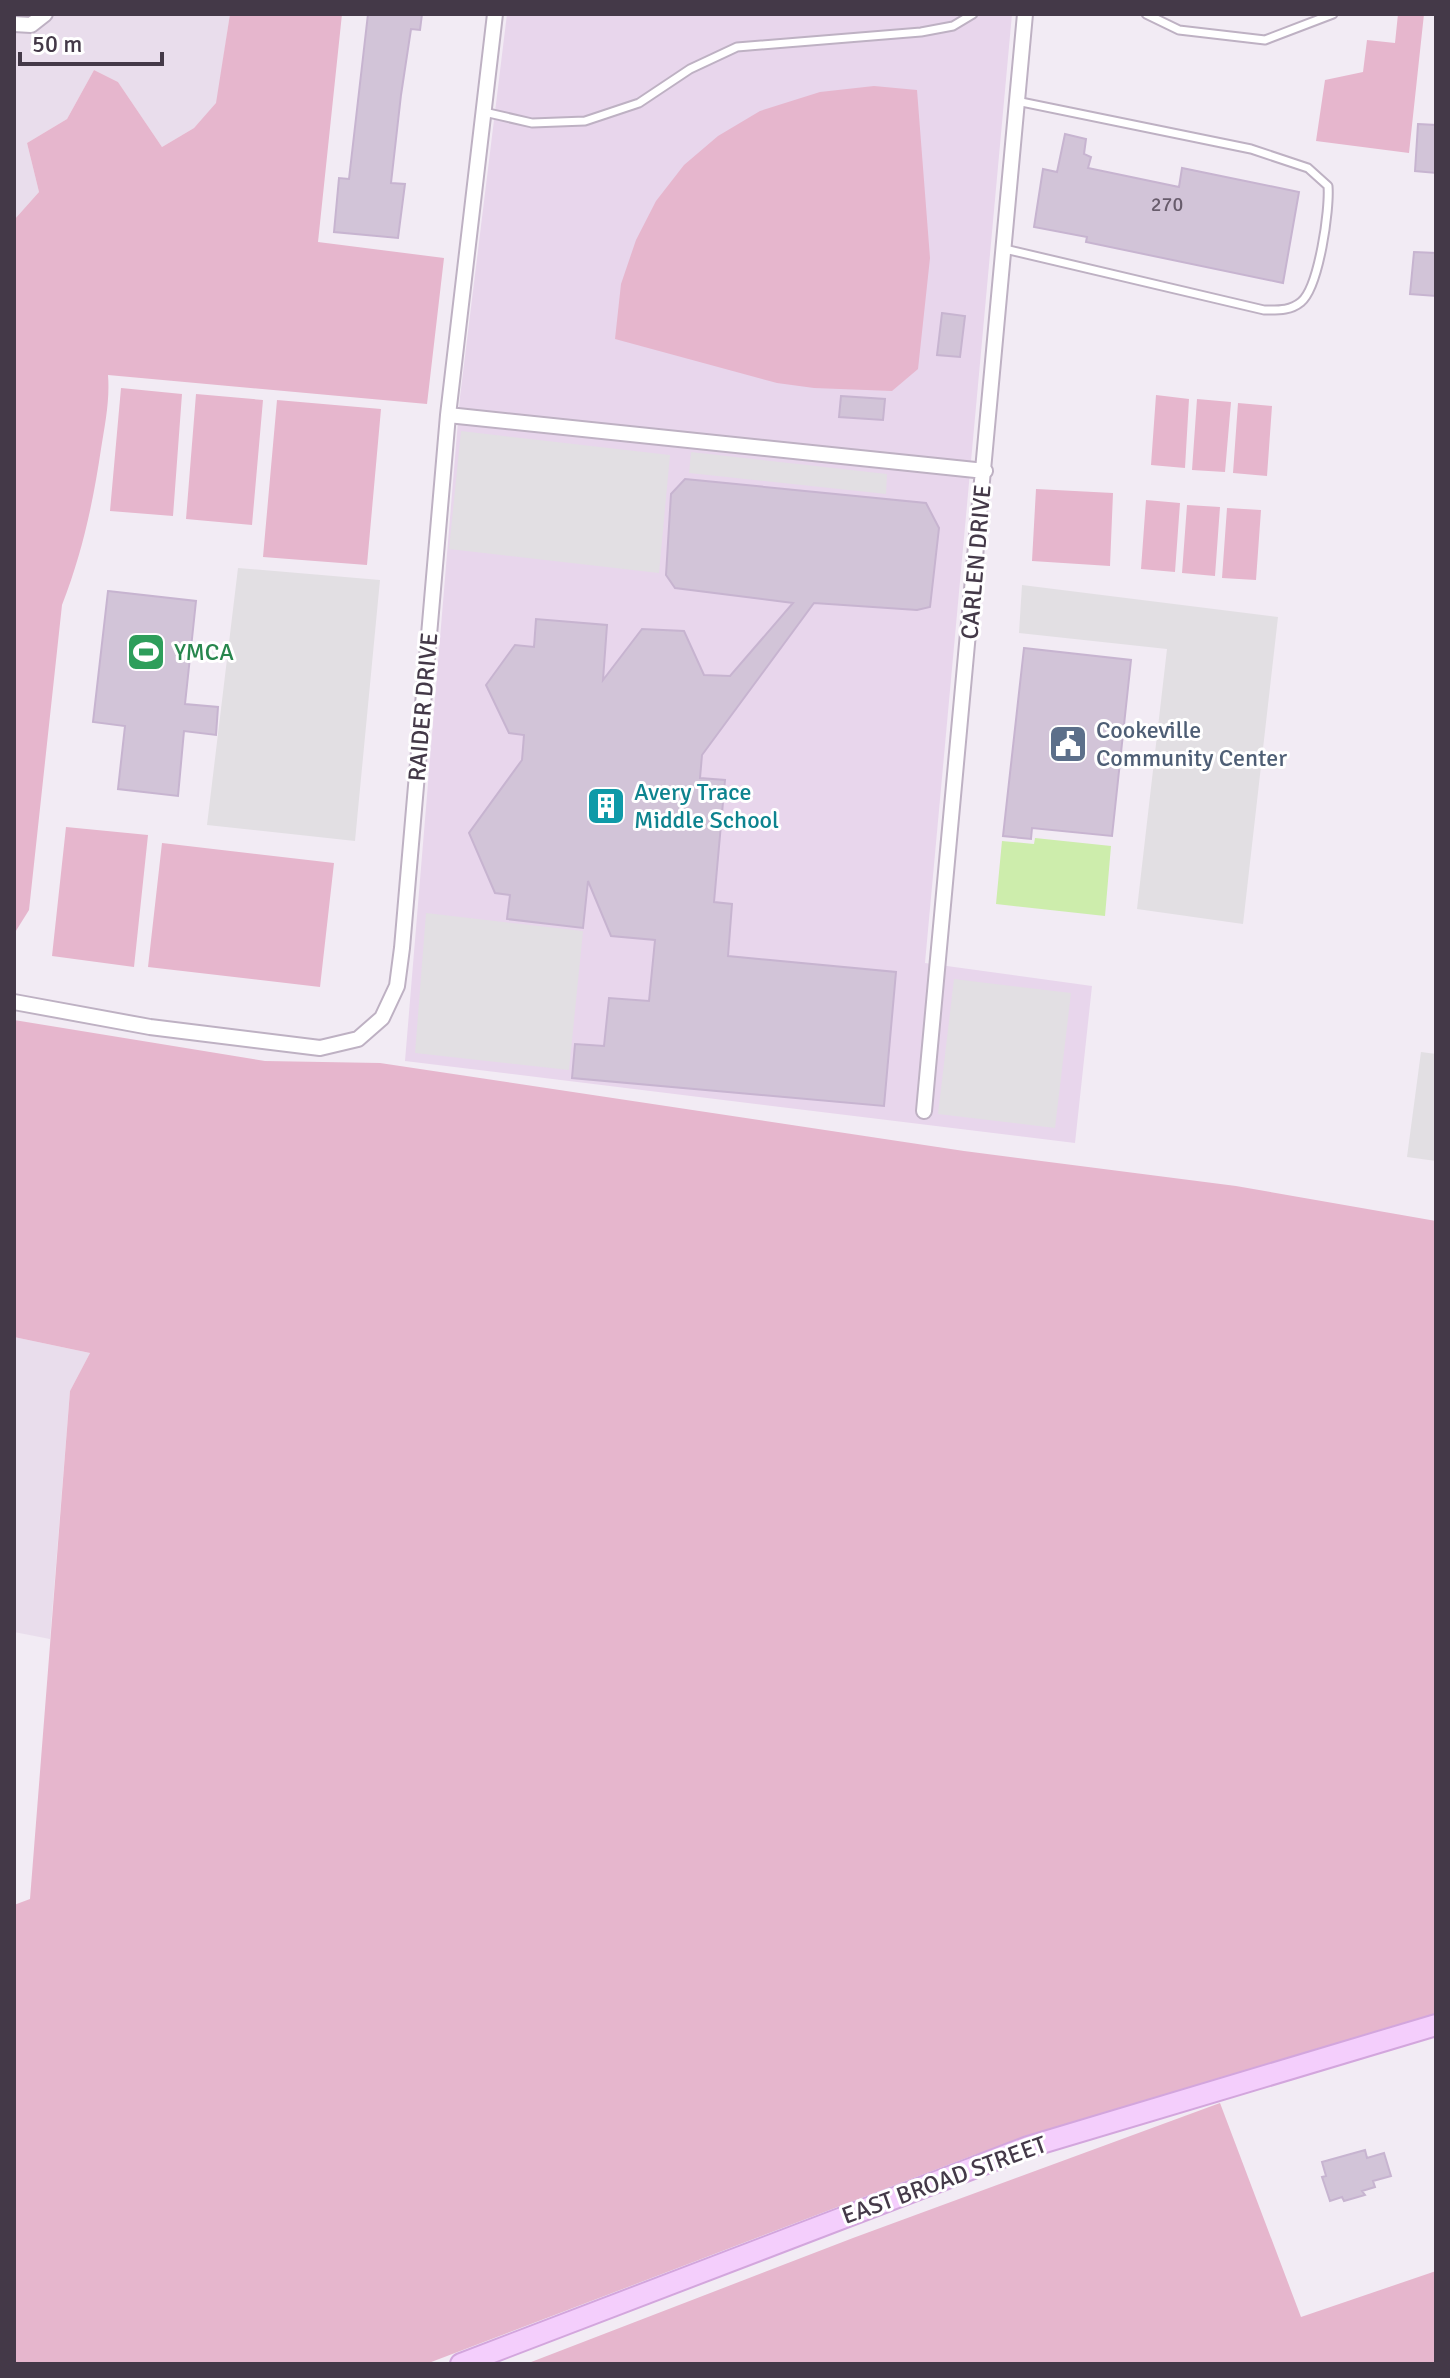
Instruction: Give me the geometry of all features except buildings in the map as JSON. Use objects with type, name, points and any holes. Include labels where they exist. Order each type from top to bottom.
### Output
[{"type":"street","points":[[14,24],[31,25],[45,14]]},
{"type":"street","name":"RAIDER DRIVE","points":[[14,1002],[150,1027],[320,1048],[358,1039],[382,1018],[397,986],[402,948],[448,415],[495,14]]},
{"type":"street","name":"CARLEN DRIVE","points":[[924,1111],[1025,14]]},
{"type":"street","points":[[448,415],[985,471]]},
{"type":"street","name":"EAST BROAD STREET","points":[[461,2364],[1028,2147],[1436,2025]]},
{"type":"lane","points":[[484,112],[532,123],[585,121],[639,103],[690,69],[737,47],[921,32],[953,26],[973,14]]},
{"type":"lane","points":[[1146,14],[1179,30],[1265,40],[1333,14]]},
{"type":"lane","points":[[1005,249],[1264,310],[1283,310],[1301,301],[1312,288],[1330,207],[1328,186],[1308,168],[1251,149],[1016,101]]},
{"type":"shaded area","points":[[14,14],[230,14],[217,103],[194,128],[162,147],[118,82],[94,70],[67,119],[27,143],[39,192],[14,220]]},
{"type":"shaded area","points":[[230,14],[342,14],[318,242],[444,258],[427,404],[108,375],[107,412],[90,509],[62,605],[29,910],[14,934],[14,220],[39,192],[27,143],[67,119],[94,70],[118,82],[162,147],[194,128],[216,103]]},
{"type":"shaded area","points":[[507,14],[1012,14],[925,963],[1092,986],[1075,1143],[405,1061],[460,397]]},
{"type":"shaded area","points":[[1398,14],[1424,14],[1409,153],[1316,141],[1325,80],[1363,72],[1367,40],[1395,43]]},
{"type":"shaded area","points":[[874,86],[917,90],[930,258],[918,369],[892,391],[814,388],[777,383],[615,339],[621,284],[636,240],[656,201],[684,165],[718,136],[760,111],[820,92]]},
{"type":"shaded area","points":[[121,388],[182,394],[173,516],[110,511]]},
{"type":"shaded area","points":[[196,394],[263,400],[252,525],[186,519]]},
{"type":"shaded area","points":[[1156,395],[1189,399],[1185,468],[1151,465]]},
{"type":"shaded area","points":[[1197,399],[1231,402],[1225,472],[1192,470]]},
{"type":"shaded area","points":[[277,400],[381,409],[367,565],[263,557]]},
{"type":"shaded area","points":[[1238,403],[1272,406],[1267,476],[1233,473]]},
{"type":"shaded area","points":[[461,431],[670,455],[659,573],[449,549]]},
{"type":"shaded area","points":[[691,452],[887,474],[886,494],[689,473]]},
{"type":"shaded area","points":[[1036,489],[1113,493],[1110,566],[1032,561]]},
{"type":"shaded area","points":[[1146,500],[1180,503],[1175,572],[1141,569]]},
{"type":"shaded area","points":[[1187,505],[1220,507],[1215,576],[1182,573]]},
{"type":"shaded area","points":[[1227,508],[1261,510],[1256,580],[1222,578]]},
{"type":"shaded area","points":[[238,568],[380,580],[355,841],[207,825]]},
{"type":"shaded area","points":[[1022,585],[1278,617],[1243,924],[1137,909],[1167,649],[1019,633]]},
{"type":"shaded area","points":[[66,827],[148,835],[134,967],[52,956]]},
{"type":"shaded area","points":[[1035,838],[1111,846],[1105,916],[996,904],[1002,841],[1034,844]]},
{"type":"shaded area","points":[[162,843],[334,863],[320,987],[148,967]]},
{"type":"shaded area","points":[[426,913],[583,931],[569,1070],[415,1053]]},
{"type":"shaded area","points":[[954,979],[1071,993],[1055,1128],[938,1114]]},
{"type":"shaded area","points":[[14,1020],[265,1061],[380,1063],[964,1151],[1236,1186],[1436,1221],[1436,2015],[974,2155],[426,2364],[14,2364],[14,1905],[30,1899],[70,1391],[90,1353],[14,1337]]},
{"type":"shaded area","points":[[1421,1052],[1436,1054],[1436,1161],[1407,1157]]},
{"type":"shaded area","points":[[14,1337],[90,1353],[70,1391],[50,1639],[14,1632]]},
{"type":"shaded area","points":[[1220,2103],[1301,2317],[1436,2271],[1436,2364],[526,2364],[853,2238]]},
{"type":"place","name":"YMCA","points":[[146,652]]},
{"type":"place","name":"Cookeville Community Center","points":[[1068,744]]},
{"type":"place","name":"Avery Trace Middle School","points":[[606,806]]}]
